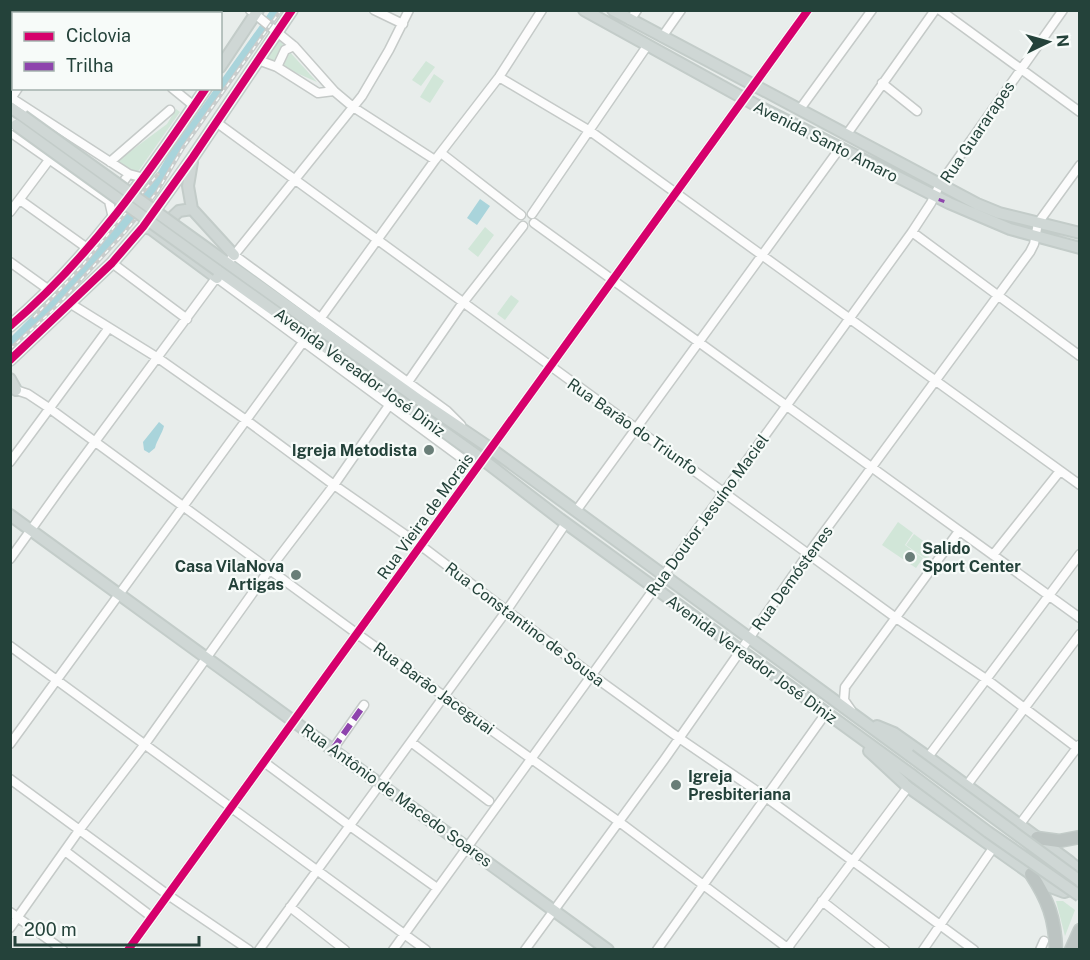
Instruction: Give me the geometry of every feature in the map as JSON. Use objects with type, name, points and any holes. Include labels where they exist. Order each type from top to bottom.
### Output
[{"type":"highway","points":[[1037,838],[1059,841],[1080,837]]},
{"type":"highway","points":[[1031,874],[1052,912],[1056,950]]},
{"type":"highway","points":[[1071,950],[1080,930]]},
{"type":"main road","points":[[10,360],[112,263],[143,227],[292,10]]},
{"type":"main road","name":"Avenida Santo Amaro","points":[[584,10],[744,98],[940,199],[977,216],[1035,236],[1080,248]]},
{"type":"main road","name":"Avenida Santo Amaro","points":[[613,10],[633,15],[662,37],[999,213],[1080,233]]},
{"type":"main road","points":[[222,64],[255,13]]},
{"type":"main road","points":[[10,326],[49,290],[113,219],[205,90]]},
{"type":"main road","name":"Avenida Vereador José Diniz","points":[[11,101],[15,123],[490,448],[1080,880]]},
{"type":"main road","points":[[193,156],[188,186],[192,209],[223,266]]},
{"type":"main road","points":[[159,236],[159,230],[178,211],[192,209]]},
{"type":"main road","points":[[143,227],[223,266]]},
{"type":"main road","name":"Avenida Vereador José Diniz","points":[[223,266],[479,464],[566,524],[988,832],[1080,896]]},
{"type":"main road","points":[[10,379],[13,390]]},
{"type":"main road","name":"Rua Antônio de Macedo Soares","points":[[10,514],[608,950]]},
{"type":"main road","points":[[857,716],[894,733],[1020,824],[1070,862],[1080,873]]},
{"type":"main road","points":[[859,737],[867,749],[908,787],[1048,886],[1064,892],[1073,890],[1080,880]]},
{"type":"street","points":[[374,10],[403,24]]},
{"type":"street","points":[[10,559],[187,319],[223,266],[362,96],[409,10]]},
{"type":"street","points":[[320,319],[376,240],[499,77],[542,10]]},
{"type":"street","points":[[662,37],[681,10]]},
{"type":"street","name":"Rua Vieira de Morais","points":[[128,950],[808,10]]},
{"type":"street","points":[[800,109],[872,10]]},
{"type":"street","points":[[847,134],[935,10]]},
{"type":"street","points":[[940,10],[1080,112]]},
{"type":"street","name":"Rua Guararapes","points":[[940,199],[940,184],[1063,10]]},
{"type":"street","points":[[255,13],[294,46],[334,91],[353,107],[438,157],[521,215]]},
{"type":"street","points":[[276,68],[285,50],[294,46]]},
{"type":"street","points":[[523,226],[528,227],[647,46]]},
{"type":"street","points":[[258,60],[318,93],[334,91]]},
{"type":"street","points":[[499,77],[590,131],[1080,485]]},
{"type":"street","points":[[882,83],[917,111]]},
{"type":"street","points":[[174,90],[194,106]]},
{"type":"street","points":[[11,101],[129,174],[144,178]]},
{"type":"street","points":[[110,162],[170,110]]},
{"type":"street","name":"Rua Barão do Triunfo","points":[[216,122],[462,304],[1078,747]]},
{"type":"street","name":"Avenida Vereador José Diniz","points":[[15,123],[49,160],[109,201]]},
{"type":"street","points":[[576,511],[840,148]]},
{"type":"street","points":[[10,212],[49,160]]},
{"type":"street","points":[[1038,223],[1080,165]]},
{"type":"street","points":[[113,219],[109,201],[129,174]]},
{"type":"street","name":"Rua Doutor Jesuíno Maciel","points":[[393,950],[912,232],[940,199]]},
{"type":"street","points":[[20,200],[87,248]]},
{"type":"street","points":[[521,215],[525,212],[613,281],[1080,618]]},
{"type":"street","points":[[521,215],[519,219],[523,226]]},
{"type":"street","name":"Rua Demóstenes","points":[[525,950],[679,738],[808,554],[1032,248],[1038,223]]},
{"type":"street","points":[[408,382],[462,304],[523,226]]},
{"type":"street","points":[[912,232],[1080,356]]},
{"type":"street","points":[[10,262],[49,290]]},
{"type":"street","points":[[112,263],[187,319]]},
{"type":"street","name":"Avenida Vereador José Diniz","points":[[223,266],[320,319],[447,411],[467,432]]},
{"type":"street","name":"Avenida Vereador José Diniz","points":[[223,266],[303,342],[479,464]]},
{"type":"street","name":"Rua Constantino de Sousa","points":[[71,304],[158,358],[246,420],[420,545],[592,675],[767,798],[974,950]]},
{"type":"street","points":[[10,462],[108,328]]},
{"type":"street","points":[[10,744],[303,342]]},
{"type":"street","name":"Rua Barão Jaceguai","points":[[13,390],[28,394],[49,408],[356,633],[445,694],[788,949]]},
{"type":"street","points":[[10,928],[14,914],[146,744],[390,404]]},
{"type":"street","points":[[993,555],[1060,471]]},
{"type":"street","points":[[259,950],[507,610],[566,524]]},
{"type":"street","points":[[857,716],[844,700],[845,687],[959,531]]},
{"type":"street","points":[[928,757],[1080,554]]},
{"type":"street","points":[[967,785],[1023,707],[1080,634]]},
{"type":"street","points":[[10,646],[426,950]]},
{"type":"street","points":[[333,749],[364,705]]},
{"type":"street","points":[[657,950],[826,713]]},
{"type":"street","points":[[411,742],[489,801]]},
{"type":"street","points":[[1020,824],[1078,747]]},
{"type":"street","points":[[264,762],[437,888]]},
{"type":"street","points":[[10,779],[168,895],[249,950]]},
{"type":"street","points":[[788,949],[908,787]]},
{"type":"street","points":[[922,950],[993,848]]},
{"type":"street","points":[[65,851],[152,917]]},
{"type":"street","points":[[822,901],[885,950]]},
{"type":"street","points":[[290,908],[345,950]]},
{"type":"street","points":[[14,914],[63,950]]},
{"type":"green space","points":[[278,39],[317,82],[265,59]]},
{"type":"green space","points":[[426,61],[435,67],[421,86],[412,80]]},
{"type":"green space","points":[[434,74],[444,81],[430,103],[420,97]]},
{"type":"green space","points":[[176,109],[180,112],[137,173],[118,165],[120,159],[167,124]]},
{"type":"green space","points":[[485,227],[494,235],[478,257],[468,249]]},
{"type":"green space","points":[[511,295],[519,301],[505,320],[497,314]]},
{"type":"green space","points":[[898,522],[913,533],[905,545],[923,558],[916,568],[882,545]]},
{"type":"green space","points":[[914,534],[934,549],[927,560],[906,545]]},
{"type":"green space","points":[[1056,901],[1063,901],[1075,910],[1065,936]]},
{"type":"water","points":[[480,199],[490,206],[477,225],[467,218]]},
{"type":"water","points":[[159,422],[164,426],[155,448],[149,453],[144,450],[143,442]]},
{"type":"waterway","points":[[222,87],[277,10]]},
{"type":"waterway","points":[[10,345],[81,274],[154,189],[173,156],[220,90]]},
{"type":"railway","points":[[10,349],[53,310],[125,232],[157,192],[183,148],[281,10]]},
{"type":"railway","points":[[34,317],[81,267],[158,174]]},
{"type":"marked path","points":[[333,749],[364,705]]},
{"type":"cycle path","points":[[10,360],[112,263],[143,227],[292,10]]},
{"type":"cycle path","points":[[128,950],[808,10]]},
{"type":"cycle path","points":[[10,326],[39,300],[92,244],[140,183],[205,90]]},
{"type":"place","name":"Igreja Metodista","points":[[429,450]]},
{"type":"place","name":"Salido Sport Center","points":[[910,557]]},
{"type":"place","name":"Casa VilaNova Artigas","points":[[296,575]]},
{"type":"place","name":"Igreja Presbiteriana","points":[[676,785]]}]
